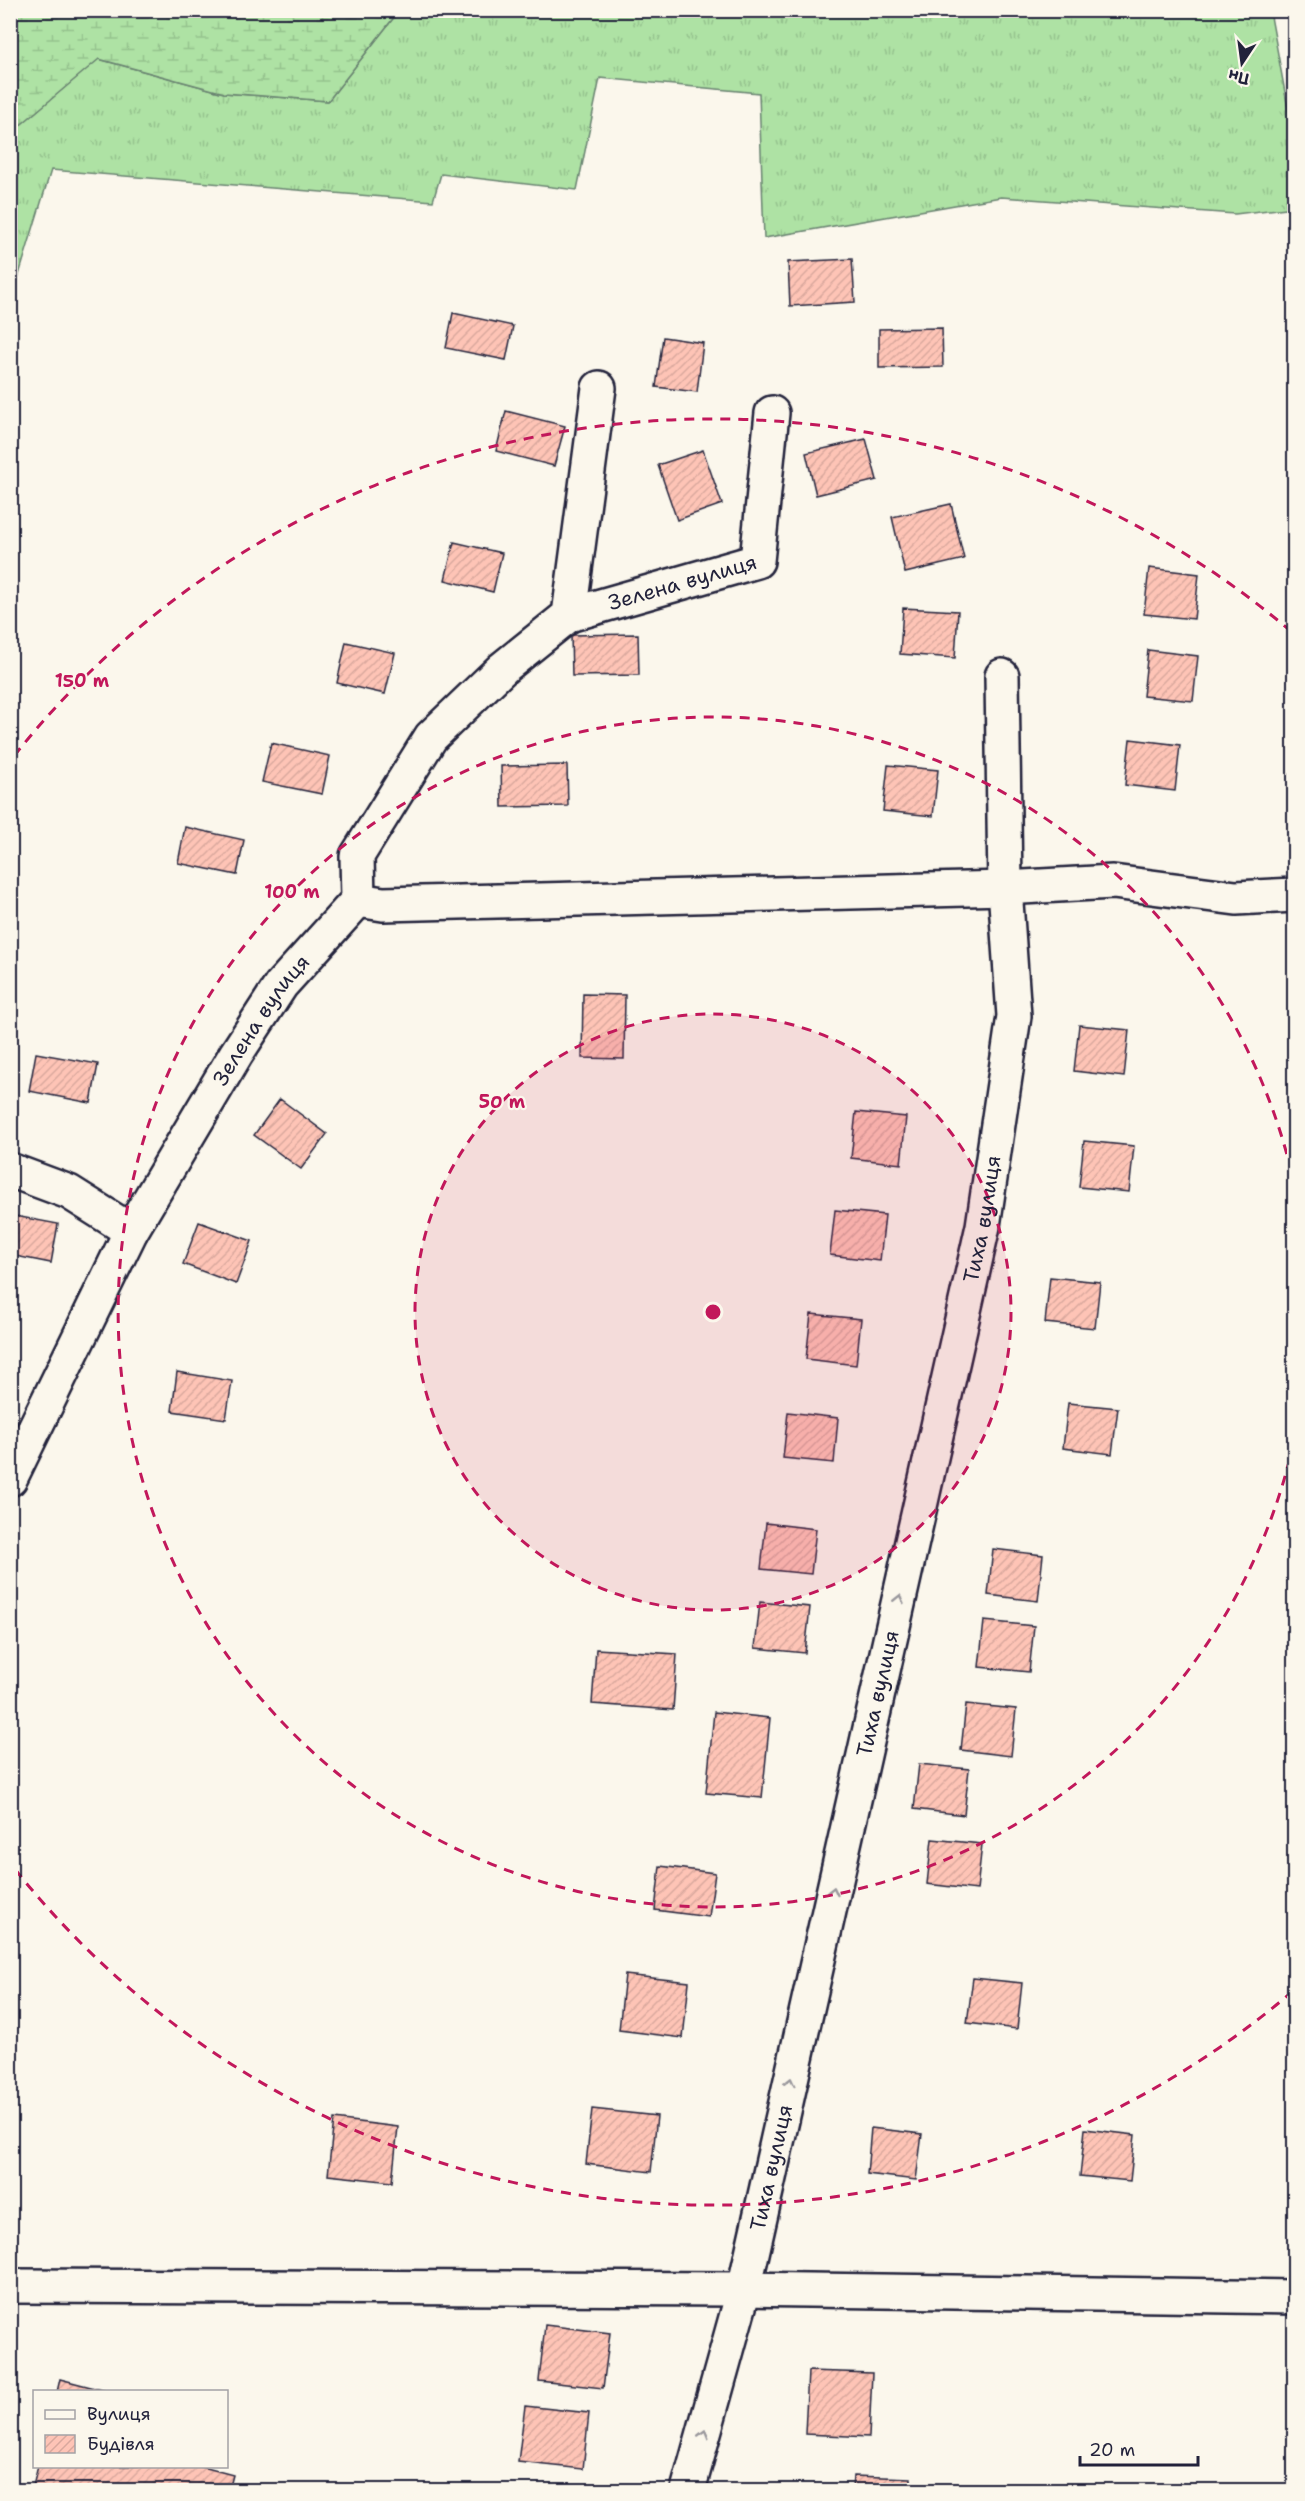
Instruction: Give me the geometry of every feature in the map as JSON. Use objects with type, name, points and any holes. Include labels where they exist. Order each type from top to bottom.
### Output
[{"type":"street","name":"Зелена вулиця","points":[[569,615],[599,388]]},
{"type":"street","name":"Зелена вулиця","points":[[10,1479],[131,1230],[236,1054],[281,985],[358,900],[357,856],[431,737],[503,668],[569,615],[757,561],[771,413]]},
{"type":"street","name":"Тиха вулиця","points":[[688,2490],[744,2289],[983,1226],[1014,1016],[1005,888],[1002,676]]},
{"type":"street","points":[[358,900],[383,904],[1005,888],[1113,882],[1236,898],[1294,896]]},
{"type":"street","points":[[10,1170],[69,1192],[131,1230]]},
{"type":"street","points":[[10,2286],[744,2289],[1294,2297]]},
{"type":"green space","points":[[11,10],[399,11],[328,101],[224,93],[99,59],[11,133]]},
{"type":"green space","points":[[399,11],[1270,11],[1294,141],[1294,207],[1235,214],[1001,197],[764,238],[759,93],[600,78],[577,190],[441,174],[433,201],[51,170],[11,301],[11,133],[98,59],[224,93],[328,101]]},
{"type":"building","points":[[852,259],[855,302],[790,306],[788,262]]},
{"type":"building","points":[[453,313],[513,326],[506,360],[446,348]]},
{"type":"building","points":[[942,328],[943,367],[879,368],[879,329]]},
{"type":"building","points":[[663,337],[703,343],[697,392],[656,387]]},
{"type":"building","points":[[506,411],[565,426],[554,466],[496,451]]},
{"type":"building","points":[[866,439],[877,480],[816,495],[806,453]]},
{"type":"building","points":[[703,450],[722,504],[677,520],[658,465]]},
{"type":"building","points":[[951,504],[964,559],[905,573],[892,517]]},
{"type":"building","points":[[454,542],[502,553],[493,592],[445,580]]},
{"type":"building","points":[[1149,568],[1199,574],[1194,619],[1144,614]]},
{"type":"building","points":[[903,608],[958,611],[955,658],[900,654]]},
{"type":"building","points":[[638,634],[639,675],[572,676],[571,635]]},
{"type":"building","points":[[346,642],[395,653],[385,694],[337,683]]},
{"type":"building","points":[[1148,650],[1198,656],[1193,701],[1143,696]]},
{"type":"building","points":[[1130,739],[1180,745],[1175,791],[1125,785]]},
{"type":"building","points":[[271,743],[330,756],[322,794],[262,782]]},
{"type":"building","points":[[567,765],[568,806],[502,807],[501,766]]},
{"type":"building","points":[[888,765],[938,770],[933,816],[883,811]]},
{"type":"building","points":[[1291,774],[1294,774],[1294,814],[1291,814]]},
{"type":"building","points":[[185,827],[244,840],[237,875],[178,863]]},
{"type":"building","points":[[583,994],[625,995],[624,1059],[582,1058]]},
{"type":"building","points":[[1079,1025],[1129,1030],[1124,1077],[1074,1071]]},
{"type":"building","points":[[36,1053],[98,1064],[91,1103],[29,1091]]},
{"type":"building","points":[[280,1099],[327,1134],[301,1169],[254,1135]]},
{"type":"building","points":[[856,1112],[906,1117],[901,1164],[851,1158]]},
{"type":"building","points":[[1084,1141],[1134,1146],[1129,1192],[1079,1187]]},
{"type":"building","points":[[835,1210],[885,1215],[880,1261],[830,1255]]},
{"type":"building","points":[[10,1215],[58,1224],[51,1263],[10,1255]]},
{"type":"building","points":[[199,1222],[252,1241],[236,1284],[183,1264]]},
{"type":"building","points":[[1050,1277],[1100,1282],[1095,1328],[1045,1323]]},
{"type":"building","points":[[811,1314],[861,1319],[856,1365],[806,1359]]},
{"type":"building","points":[[177,1372],[232,1381],[226,1419],[172,1411]]},
{"type":"building","points":[[1068,1403],[1118,1408],[1112,1454],[1063,1448]]},
{"type":"building","points":[[788,1412],[838,1418],[834,1463],[783,1458]]},
{"type":"building","points":[[766,1523],[816,1529],[811,1574],[761,1569]]},
{"type":"building","points":[[993,1549],[1043,1555],[1038,1601],[988,1595]]},
{"type":"building","points":[[760,1602],[810,1607],[805,1653],[755,1648]]},
{"type":"building","points":[[984,1621],[1034,1626],[1029,1672],[979,1667]]},
{"type":"building","points":[[596,1649],[677,1654],[673,1710],[592,1704]]},
{"type":"building","points":[[966,1704],[1016,1709],[1011,1756],[961,1750]]},
{"type":"building","points":[[714,1712],[770,1718],[762,1798],[706,1793]]},
{"type":"building","points":[[919,1764],[969,1769],[964,1815],[914,1809]]},
{"type":"building","points":[[932,1839],[982,1844],[977,1890],[927,1884]]},
{"type":"building","points":[[660,1866],[715,1873],[709,1917],[655,1910]]},
{"type":"building","points":[[625,1975],[689,1982],[683,2038],[619,2030]]},
{"type":"building","points":[[973,1978],[1022,1983],[1017,2029],[967,2023]]},
{"type":"building","points":[[592,2109],[657,2116],[651,2172],[586,2164]]},
{"type":"building","points":[[334,2119],[398,2127],[392,2182],[328,2175]]},
{"type":"building","points":[[871,2128],[922,2134],[916,2180],[867,2174]]},
{"type":"building","points":[[1085,2129],[1135,2135],[1130,2181],[1080,2176]]},
{"type":"building","points":[[545,2325],[610,2333],[603,2388],[539,2381]]},
{"type":"building","points":[[808,2371],[872,2373],[869,2437],[805,2434]]},
{"type":"building","points":[[60,2379],[102,2390],[57,2390]]},
{"type":"building","points":[[525,2406],[589,2413],[583,2469],[518,2462]]},
{"type":"building","points":[[38,2468],[207,2468],[233,2475],[229,2490],[32,2490]]},
{"type":"building","points":[[853,2476],[911,2478],[911,2490],[852,2490]]}]
